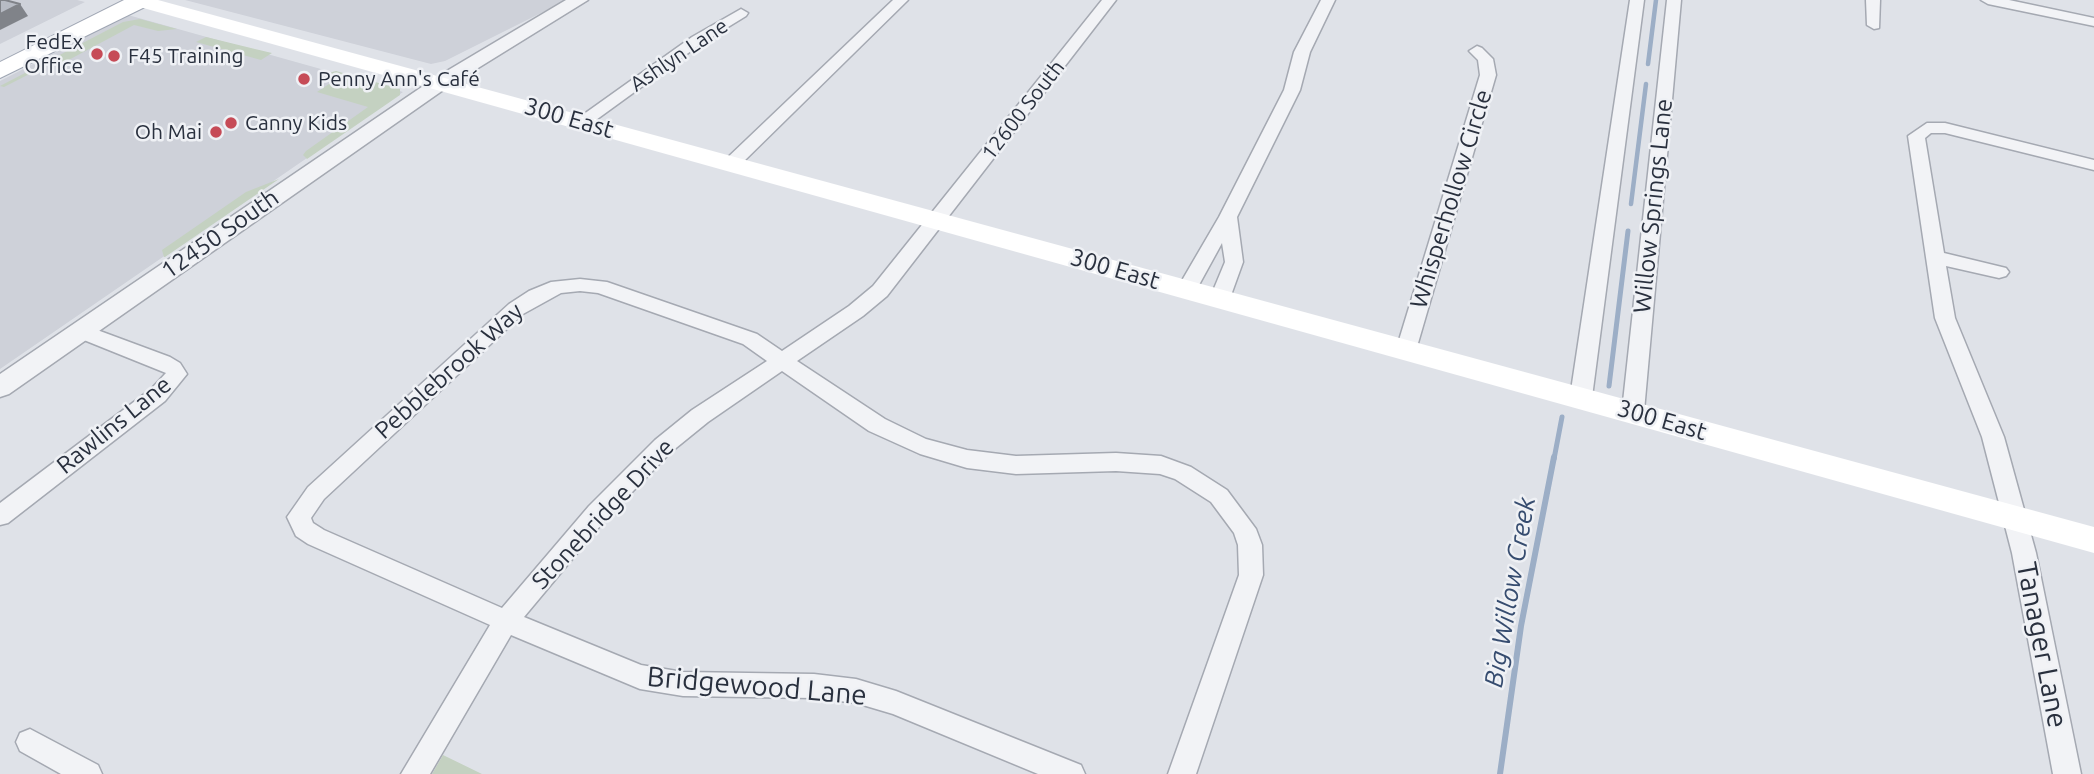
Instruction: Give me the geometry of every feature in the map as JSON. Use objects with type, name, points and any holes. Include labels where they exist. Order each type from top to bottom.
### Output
[{"type":"main road","points":[[0,55],[113,0]]},
{"type":"main road","points":[[0,71],[139,0]]},
{"type":"main road","name":"300 East","points":[[139,0],[2094,540]]},
{"type":"street","name":"12450 South","points":[[0,387],[442,82],[579,0]]},
{"type":"street","points":[[732,163],[901,0]]},
{"type":"street","name":"12600 South","points":[[938,219],[1109,0]]},
{"type":"street","points":[[1187,289],[1228,217],[1292,90],[1302,52],[1328,0]]},
{"type":"street","name":"Willow Springs Lane","points":[[1581,397],[1637,0]]},
{"type":"street","name":"Willow Springs Lane","points":[[1633,411],[1674,0]]},
{"type":"street","points":[[1873,0],[1874,25]]},
{"type":"street","points":[[1988,0],[2094,22]]},
{"type":"street","name":"Ashlyn Lane","points":[[583,122],[697,40],[741,13]]},
{"type":"street","name":"Whisperhollow Circle","points":[[1406,350],[1488,75],[1485,59],[1477,51]]},
{"type":"street","name":"Tanager Lane","points":[[2067,774],[2024,553],[1993,437],[1948,330],[1915,140],[1920,130],[1931,127],[1954,130],[2094,165]]},
{"type":"street","points":[[1220,298],[1234,262],[1228,217]]},
{"type":"street","name":"Stonebridge Drive","points":[[415,774],[506,621],[597,513],[663,446],[700,416],[880,292],[938,219]]},
{"type":"street","points":[[1935,257],[1999,272]]},
{"type":"street","name":"Pebblebrook Way","points":[[299,517],[316,493],[525,302],[546,290],[569,285],[600,288],[738,333],[877,425],[898,437],[943,453],[1016,465],[1115,462],[1161,466],[1184,473],[1219,496],[1244,529],[1250,545],[1251,575],[1182,774]]},
{"type":"street","name":"Rawlins Lane","points":[[0,516],[158,395],[177,374],[163,362],[81,331]]},
{"type":"street","name":"Bridgewood Lane","points":[[299,517],[304,529],[316,537],[621,669],[661,681],[814,686],[876,696],[1072,774]]},
{"type":"street","points":[[30,742],[88,774]]},
{"type":"shaded area","points":[[0,0],[77,0],[85,2],[0,44]]},
{"type":"shaded area","points":[[185,0],[567,0],[445,61],[431,64]]},
{"type":"shaded area","points":[[128,15],[403,92],[0,369],[0,81]]},
{"type":"green space","points":[[140,19],[177,29],[158,31],[134,25],[63,63],[55,61],[4,87],[0,86],[123,22]]},
{"type":"green space","points":[[206,37],[272,53],[261,60],[196,42]]},
{"type":"green space","points":[[336,71],[400,89],[400,95],[307,159],[303,155],[306,151],[368,107],[317,92],[338,78],[325,74]]},
{"type":"green space","points":[[279,179],[164,257],[162,250],[246,192]]},
{"type":"green space","points":[[443,755],[482,774],[432,774]]},
{"type":"building","points":[[0,0],[5,0],[20,4],[0,14]]},
{"type":"waterway","name":"Big Willow Creek","points":[[1648,64],[1656,0]]},
{"type":"waterway","name":"Big Willow Creek","points":[[1631,204],[1646,84]]},
{"type":"waterway","name":"Big Willow Creek","points":[[1609,386],[1628,231]]},
{"type":"waterway","name":"Big Willow Creek","points":[[1554,459],[1562,417]]},
{"type":"waterway","name":"Big Willow Creek","points":[[1500,774],[1521,626],[1554,457]]},
{"type":"place","name":"FedEx Office","points":[[97,54]]},
{"type":"place","name":"F45 Training","points":[[114,56]]},
{"type":"place","name":"Penny Ann's Café","points":[[304,79]]},
{"type":"place","name":"Canny Kids","points":[[231,123]]},
{"type":"place","name":"Oh Mai","points":[[216,132]]}]
